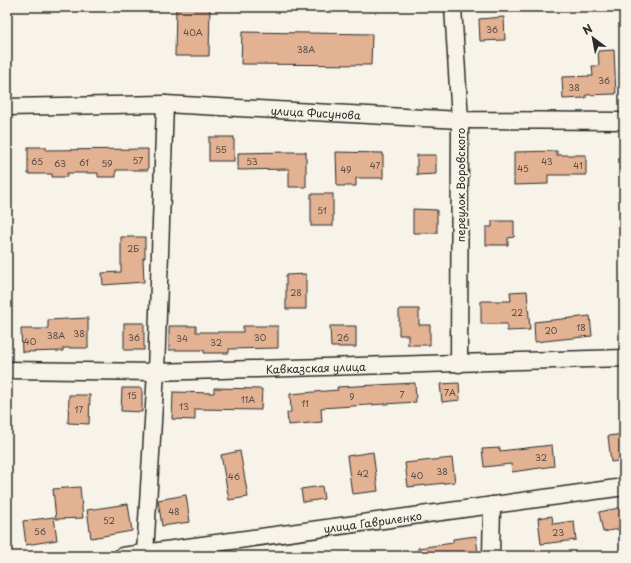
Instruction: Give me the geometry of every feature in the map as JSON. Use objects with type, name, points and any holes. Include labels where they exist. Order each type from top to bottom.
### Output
[{"type":"street","name":"переулок Воровского","points":[[452,7],[460,120],[459,364]]},
{"type":"street","name":"улица Фисунова","points":[[7,107],[165,104],[460,120],[624,121]]},
{"type":"street","points":[[145,553],[156,372],[165,104]]},
{"type":"street","name":"Кавказская улица","points":[[7,370],[156,372],[624,358]]},
{"type":"street","name":"улица Гавриленко","points":[[124,556],[624,487]]},
{"type":"street","points":[[492,505],[492,556]]},
{"type":"building","points":[[176,7],[210,7],[209,56],[175,56]]},
{"type":"building","points":[[504,17],[505,40],[480,41],[479,19]]},
{"type":"building","points":[[242,32],[372,34],[371,65],[241,64]]},
{"type":"building","points":[[614,50],[616,94],[586,95],[586,98],[563,99],[562,77],[593,76],[592,66],[599,66],[598,51]]},
{"type":"building","points":[[209,137],[234,137],[234,161],[209,161]]},
{"type":"building","points":[[28,147],[46,147],[46,150],[148,149],[148,170],[116,170],[116,177],[98,177],[98,173],[67,173],[67,177],[52,177],[52,174],[28,174]]},
{"type":"building","points":[[557,151],[557,155],[586,155],[586,175],[548,175],[548,184],[514,185],[514,152]]},
{"type":"building","points":[[306,152],[306,187],[289,187],[289,169],[238,170],[238,153]]},
{"type":"building","points":[[336,152],[383,153],[383,178],[356,178],[356,186],[337,186]]},
{"type":"building","points":[[417,155],[436,155],[436,174],[417,175]]},
{"type":"building","points":[[311,194],[333,194],[333,226],[311,226]]},
{"type":"building","points":[[413,209],[437,210],[437,233],[413,233]]},
{"type":"building","points":[[492,221],[514,221],[514,237],[508,238],[508,245],[486,245],[486,227],[492,227]]},
{"type":"building","points":[[121,237],[145,237],[145,258],[143,258],[144,282],[103,285],[102,273],[121,272]]},
{"type":"building","points":[[306,274],[306,309],[286,309],[286,275]]},
{"type":"building","points":[[527,291],[530,330],[507,331],[507,324],[481,324],[481,301],[511,301],[510,292]]},
{"type":"building","points":[[399,309],[419,309],[419,325],[430,325],[430,345],[408,345],[408,335],[399,335]]},
{"type":"building","points":[[590,316],[592,336],[535,342],[534,322]]},
{"type":"building","points":[[88,318],[88,348],[63,348],[63,351],[22,352],[21,329],[48,329],[48,320]]},
{"type":"building","points":[[124,323],[144,323],[144,350],[124,350]]},
{"type":"building","points":[[169,326],[196,326],[196,332],[243,332],[243,326],[278,326],[278,348],[229,349],[229,353],[204,353],[204,350],[169,350]]},
{"type":"building","points":[[330,326],[356,326],[356,347],[331,347]]},
{"type":"building","points":[[415,383],[416,402],[321,408],[322,422],[288,425],[287,413],[291,412],[290,394],[338,390],[337,387]]},
{"type":"building","points":[[459,383],[460,400],[442,402],[440,384]]},
{"type":"building","points":[[122,388],[142,388],[142,412],[121,411]]},
{"type":"building","points":[[214,388],[262,389],[261,410],[195,409],[195,420],[172,419],[173,392],[214,393]]},
{"type":"building","points":[[69,395],[90,395],[89,424],[68,423]]},
{"type":"building","points":[[624,434],[624,460],[611,462],[608,436]]},
{"type":"building","points":[[552,445],[554,466],[512,472],[511,464],[484,467],[482,449],[500,448],[500,451]]},
{"type":"building","points":[[240,451],[248,497],[229,500],[221,455]]},
{"type":"building","points":[[373,452],[378,491],[352,494],[347,456]]},
{"type":"building","points":[[452,458],[455,482],[408,487],[405,463]]},
{"type":"building","points":[[322,486],[324,499],[303,502],[301,489]]},
{"type":"building","points":[[80,487],[83,518],[56,519],[53,489]]},
{"type":"building","points":[[186,495],[190,522],[162,526],[158,500]]},
{"type":"building","points":[[128,504],[132,531],[91,538],[87,510]]},
{"type":"building","points":[[624,507],[624,528],[603,532],[599,512]]},
{"type":"building","points":[[552,516],[553,524],[574,521],[576,540],[541,544],[538,518]]},
{"type":"building","points":[[54,517],[57,540],[26,545],[23,521]]},
{"type":"building","points":[[476,536],[478,553],[455,556],[418,556],[418,548],[453,543],[453,539]]}]
